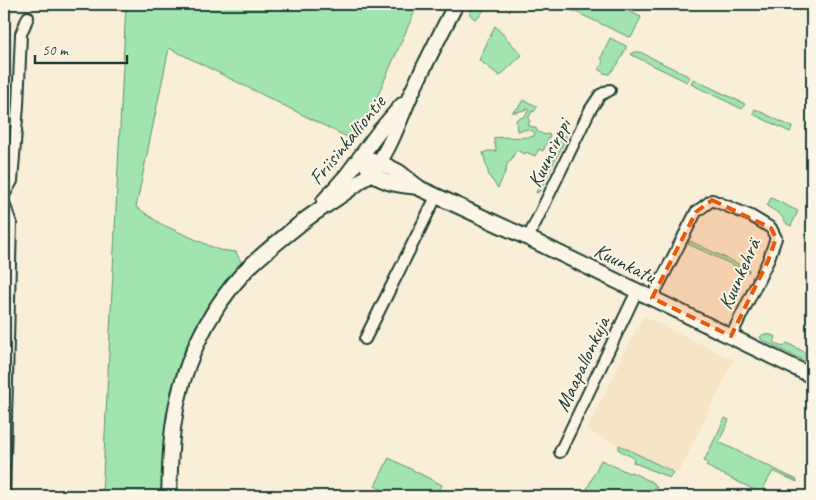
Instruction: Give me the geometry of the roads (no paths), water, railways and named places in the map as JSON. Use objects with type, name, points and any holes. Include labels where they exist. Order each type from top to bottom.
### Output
[{"type":"main road","name":"Friisinkalliontie","points":[[169,496],[171,446],[176,406],[188,365],[204,328],[218,305],[246,270],[314,213],[336,199],[375,167],[391,142],[411,93],[456,4]]},
{"type":"main road","name":"Friisinkalliontie","points":[[314,213],[347,175],[411,93]]},
{"type":"main road","name":"Kuunkatu","points":[[361,157],[375,167],[380,179],[395,185],[419,188],[438,195],[812,376]]},
{"type":"street","points":[[4,195],[12,181],[18,105],[20,34],[28,17]]},
{"type":"street","name":"Kuunsirppi","points":[[528,238],[590,110],[600,95],[610,90]]},
{"type":"street","points":[[365,339],[438,195]]},
{"type":"street","name":"Kuunkehrä","points":[[652,298],[696,212],[712,200],[751,216],[771,228],[776,238],[768,261],[731,336]]},
{"type":"street","points":[[4,202],[11,223],[4,496]]},
{"type":"street","name":"Maapallonkuja","points":[[560,452],[637,291]]}]
